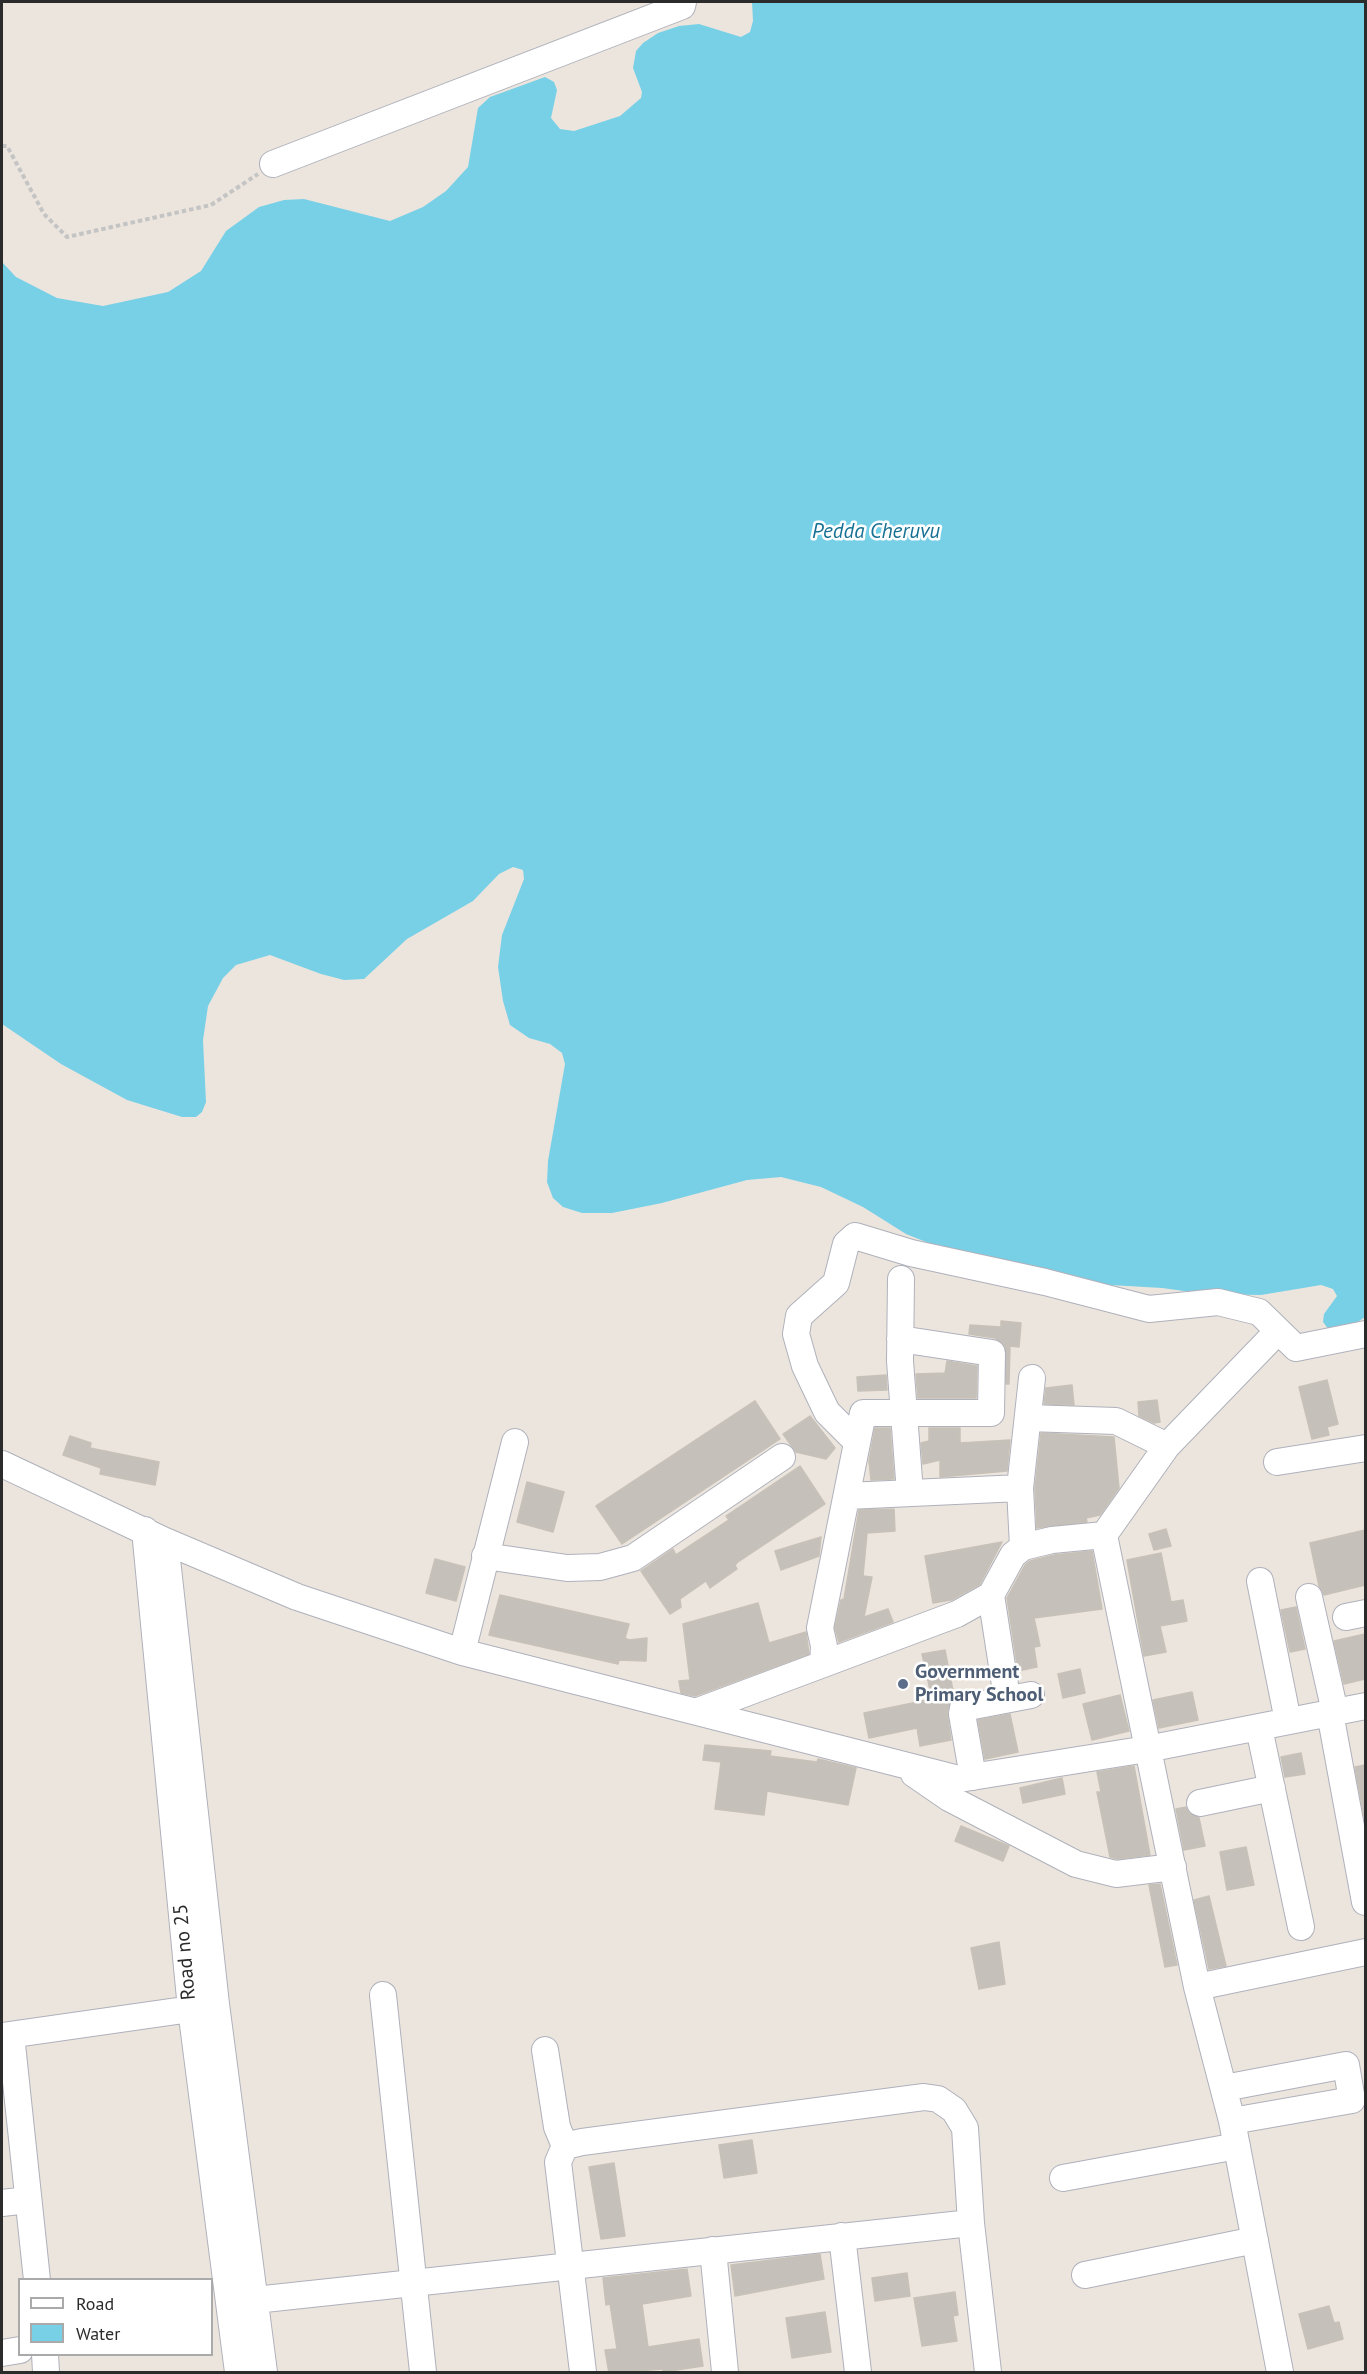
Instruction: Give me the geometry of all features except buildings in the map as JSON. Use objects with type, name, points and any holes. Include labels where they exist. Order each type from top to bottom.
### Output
[{"type":"street","points":[[273,164],[682,6],[683,2]]},
{"type":"street","points":[[857,1442],[827,1412],[806,1366],[796,1334],[799,1316],[836,1283],[846,1244],[855,1236],[911,1253],[1045,1282],[1149,1309],[1218,1302],[1259,1312],[1296,1348],[1365,1334]]},
{"type":"street","points":[[901,1279],[900,1339],[910,1493]]},
{"type":"street","points":[[1278,1331],[1167,1446],[1104,1535],[1197,1987],[1232,2121],[1280,2373]]},
{"type":"street","points":[[823,1664],[824,1646],[820,1628],[863,1413],[991,1413],[992,1353],[900,1339]]},
{"type":"street","points":[[1023,1547],[1020,1488],[1032,1378]]},
{"type":"street","points":[[1028,1418],[1116,1421],[1167,1446]]},
{"type":"street","points":[[462,1652],[515,1442]]},
{"type":"street","points":[[1277,1462],[1365,1448]]},
{"type":"street","points":[[485,1556],[567,1568],[600,1568],[633,1558],[783,1456]]},
{"type":"street","points":[[2,1464],[155,1536],[297,1597],[462,1652],[959,1779],[1148,1749],[1365,1706]]},
{"type":"street","points":[[846,1496],[1020,1488]]},
{"type":"street","points":[[698,1712],[957,1614],[991,1595],[1013,1555],[1023,1547],[1052,1540],[1104,1535]]},
{"type":"street","name":"Road no 25","points":[[155,1536],[187,1847],[191,2009],[238,2373]]},
{"type":"street","points":[[1260,1581],[1288,1722]]},
{"type":"street","points":[[973,1777],[962,1714],[963,1708],[1019,1697],[991,1595]]},
{"type":"street","points":[[1309,1598],[1333,1713],[1365,1902]]},
{"type":"street","points":[[1259,1728],[1301,1927]]},
{"type":"street","points":[[903,1766],[949,1798],[1076,1864],[1116,1874],[1173,1867]]},
{"type":"street","points":[[1200,1803],[1272,1788]]},
{"type":"street","name":"Road no 25","points":[[187,1847],[216,2004],[264,2373]]},
{"type":"street","points":[[1197,1987],[1365,1952]]},
{"type":"street","points":[[383,1995],[423,2373]]},
{"type":"street","points":[[37,2278],[6,2036],[191,2009]]},
{"type":"street","points":[[545,2049],[557,2127],[565,2146],[558,2162],[583,2373]]},
{"type":"street","points":[[1224,2088],[1346,2066],[1352,2100],[1232,2121]]},
{"type":"street","points":[[565,2146],[594,2140],[900,2100],[938,2099],[954,2110],[964,2128],[971,2223],[988,2373]]},
{"type":"street","points":[[1063,2178],[1237,2146]]},
{"type":"street","points":[[2,2203],[28,2200]]},
{"type":"street","points":[[255,2300],[971,2223]]},
{"type":"street","points":[[842,2236],[858,2373]]},
{"type":"street","points":[[1085,2275],[1255,2240]]},
{"type":"street","points":[[713,2250],[725,2373]]},
{"type":"street","points":[[2,2353],[18,2350]]},
{"type":"street","points":[[45,2356],[46,2373]]},
{"type":"path","points":[[2,146],[7,146],[44,214],[68,237],[211,205],[273,164]]},
{"type":"water","name":"Pedda Cheruvu","points":[[752,2],[1365,2],[1365,1317],[1349,1328],[1329,1330],[1323,1322],[1324,1314],[1337,1296],[1333,1289],[1321,1285],[1261,1295],[1206,1294],[1162,1288],[1110,1285],[1056,1271],[1003,1264],[946,1250],[906,1234],[863,1207],[821,1187],[781,1177],[747,1180],[662,1203],[612,1213],[582,1213],[563,1207],[553,1198],[547,1182],[548,1161],[565,1064],[562,1053],[550,1044],[529,1038],[510,1025],[503,1001],[498,967],[502,935],[524,879],[523,870],[513,867],[499,874],[473,901],[407,939],[364,979],[344,980],[270,955],[236,965],[223,978],[208,1006],[203,1040],[206,1102],[202,1112],[196,1117],[182,1117],[127,1100],[61,1064],[2,1024],[2,262],[16,277],[57,298],[103,306],[168,292],[201,271],[226,231],[259,207],[284,200],[304,199],[390,221],[423,207],[446,191],[468,167],[478,108],[490,97],[545,77],[554,82],[557,90],[551,118],[560,129],[574,131],[620,116],[641,98],[642,92],[633,68],[636,51],[643,43],[658,33],[679,26],[699,24],[741,37],[750,32],[753,21]]},
{"type":"place","name":"Government Primary School","points":[[903,1684]]}]
